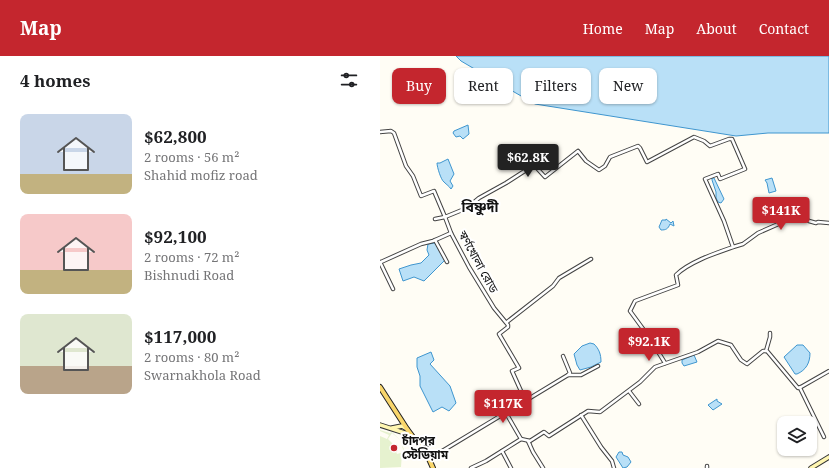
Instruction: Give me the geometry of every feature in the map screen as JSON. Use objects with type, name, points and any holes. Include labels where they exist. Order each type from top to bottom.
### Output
[{"type":"main road","points":[[380,387],[407,429],[430,459],[433,468]]},
{"type":"street","name":"স্বর্ণখোলা রোড","points":[[380,132],[391,131],[394,134],[406,166],[421,196],[434,191],[451,234],[469,267],[491,303],[506,322]]},
{"type":"street","points":[[435,219],[445,217],[467,208],[479,198],[534,165],[545,177],[578,151],[586,161],[599,170],[605,166],[610,157],[638,146],[647,162],[694,137],[704,141],[710,146],[732,139],[745,169],[720,179],[718,174],[705,179],[733,247]]},
{"type":"street","points":[[665,363],[649,337],[630,311],[636,301],[678,285],[676,275],[686,267],[710,256],[743,244],[758,233],[783,222],[791,216],[797,214],[809,221],[829,224]]},
{"type":"street","points":[[393,289],[381,262],[421,244],[451,234]]},
{"type":"street","points":[[435,240],[447,262]]},
{"type":"street","points":[[527,400],[512,371],[519,368],[499,334],[508,327],[506,322],[553,286],[559,278],[591,259]]},
{"type":"street","points":[[766,351],[770,333]]},
{"type":"street","points":[[506,413],[521,439],[528,441],[544,432],[549,436],[590,410],[600,412],[640,382],[651,369],[698,352],[718,341],[731,345],[741,360],[747,364],[763,351],[766,351]]},
{"type":"street","points":[[766,351],[796,386],[800,388],[824,438]]},
{"type":"street","points":[[562,356],[570,373],[568,375]]},
{"type":"street","points":[[430,459],[568,375],[581,375],[598,366]]},
{"type":"street","points":[[800,388],[829,371]]},
{"type":"street","points":[[629,391],[639,404]]},
{"type":"street","points":[[581,415],[596,440],[612,461],[614,468]]},
{"type":"street","points":[[380,425],[412,435]]},
{"type":"street","points":[[391,429],[402,426],[407,429]]},
{"type":"street","points":[[471,468],[484,462],[521,439]]},
{"type":"street","points":[[528,441],[530,445]]},
{"type":"street","points":[[528,441],[543,468]]},
{"type":"street","points":[[502,450],[511,468]]},
{"type":"street","points":[[811,468],[829,457]]},
{"type":"green space","points":[[380,431],[392,432],[400,440],[405,452],[402,453],[401,467],[380,468],[380,436],[387,439],[389,435]],"holes":[[[392,433],[400,440],[404,452],[397,454],[393,444],[388,439]]]},
{"type":"water","points":[[456,56],[829,56],[829,133],[768,133],[736,136],[535,104],[591,104],[591,68],[521,68],[521,96],[513,91],[513,68],[473,68],[461,61]]},
{"type":"water","points":[[468,125],[469,134],[463,139],[460,136],[456,137],[453,133],[454,131]]},
{"type":"water","points":[[448,159],[454,174],[450,181],[453,186],[451,189],[443,181],[437,165],[437,163]]},
{"type":"water","points":[[712,178],[714,178],[724,199],[721,203],[718,202],[716,198]]},
{"type":"water","points":[[772,178],[776,191],[769,193],[765,180]]},
{"type":"water","points":[[666,219],[671,223],[673,221],[674,226],[670,224],[667,229],[661,230],[659,227],[662,220]]},
{"type":"water","points":[[435,243],[445,260],[424,281],[414,277],[403,281],[399,269],[421,263],[429,255],[427,250],[428,244]]},
{"type":"water","points":[[590,343],[594,344],[598,350],[601,362],[580,370],[574,354],[582,346]]},
{"type":"water","points":[[797,345],[803,345],[810,353],[810,357],[805,368],[795,374],[784,357]]},
{"type":"water","points":[[431,352],[434,360],[430,364],[450,386],[456,403],[449,411],[442,407],[433,412],[420,386],[417,358]]},
{"type":"water","points":[[694,355],[697,362],[684,366],[682,360]]},
{"type":"water","points":[[717,399],[717,401],[722,404],[713,410],[708,405]]},
{"type":"water","points":[[619,452],[622,452],[623,455],[628,457],[631,462],[627,467],[623,468],[616,457]]},
{"type":"place","name":"চাঁদপুর স্টেডিয়াম","points":[[394,448]]},
{"type":"district","name":"বিষ্ণুদী","points":[[480,207]]}]
